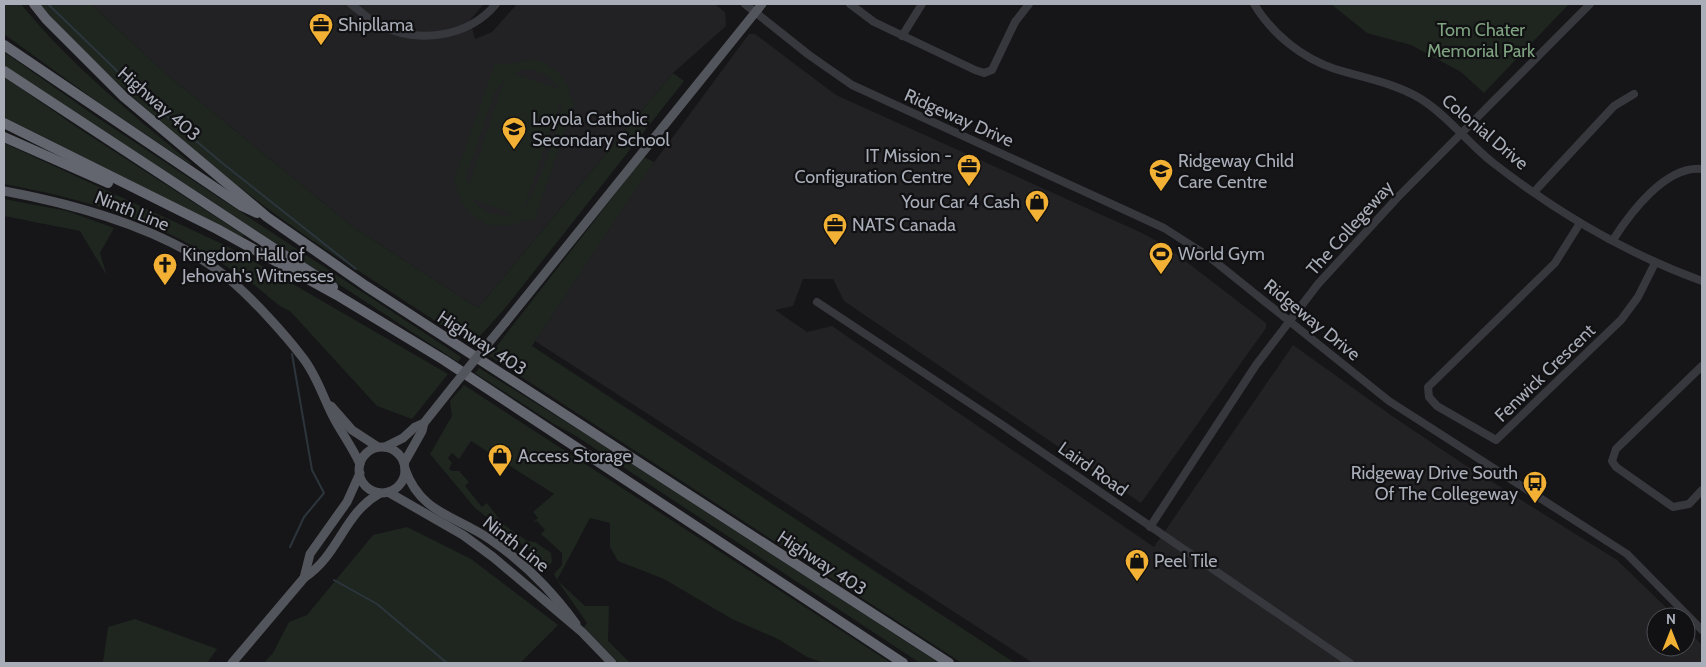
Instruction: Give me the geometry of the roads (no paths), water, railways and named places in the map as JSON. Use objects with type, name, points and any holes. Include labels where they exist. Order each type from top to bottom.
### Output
[{"type":"highway","name":"Highway 403","points":[[34,4],[46,19],[124,97],[267,217],[366,286],[948,663]]},
{"type":"highway","points":[[4,45],[242,206],[267,217]]},
{"type":"highway","points":[[4,71],[331,284],[337,294]]},
{"type":"highway","name":"Highway 403","points":[[4,123],[162,202],[337,294],[444,360],[903,663]]},
{"type":"highway","points":[[4,137],[135,194],[162,202]]},
{"type":"main road","points":[[232,663],[304,578],[319,568],[365,501],[401,484],[405,466],[424,423],[762,4]]},
{"type":"main road","name":"Ninth Line","points":[[4,191],[92,212],[158,238],[204,262],[228,279],[281,332],[304,359],[329,405],[335,421],[352,446],[360,469]]},
{"type":"main road","name":"Ninth Line","points":[[329,405],[352,430],[381,447]]},
{"type":"main road","points":[[304,578],[310,554],[347,502],[366,453],[403,438],[415,427],[424,423]]},
{"type":"main road","points":[[381,447],[397,452],[405,466]]},
{"type":"main road","name":"Ninth Line","points":[[405,466],[411,484],[420,498],[492,540],[559,601],[582,632]]},
{"type":"main road","points":[[360,469],[366,486],[384,492]]},
{"type":"main road","name":"Ninth Line","points":[[384,492],[472,541],[582,632],[612,663]]},
{"type":"street","points":[[351,4],[370,19],[388,29],[430,36],[471,25],[496,4]]},
{"type":"street","name":"Ridgeway Drive","points":[[745,4],[809,55],[852,85],[1164,228],[1208,256],[1389,401],[1627,554],[1702,630]]},
{"type":"street","points":[[850,4],[874,22],[984,73],[992,70],[1015,22],[1029,4]]},
{"type":"street","points":[[902,36],[922,4]]},
{"type":"street","name":"Colonial Drive","points":[[1254,4],[1272,27],[1305,54],[1329,66],[1390,84],[1412,94],[1432,107],[1463,133],[1490,160],[1580,223],[1655,263],[1702,281]]},
{"type":"street","name":"The Collegeway","points":[[1150,527],[1256,365],[1336,263],[1398,196],[1590,4]]},
{"type":"street","points":[[1534,192],[1614,106],[1634,94]]},
{"type":"street","points":[[1613,240],[1634,209],[1655,188],[1683,172],[1694,168],[1702,169]]},
{"type":"street","name":"Fenwick Crescent","points":[[1580,223],[1555,263],[1428,387],[1429,397],[1437,406],[1496,440],[1621,320],[1638,297],[1655,263]]},
{"type":"street","name":"Laird Road","points":[[817,302],[990,416],[1350,663]]},
{"type":"street","points":[[1702,366],[1616,449],[1612,462],[1616,467],[1673,507],[1688,504],[1702,490]]},
{"type":"waterway","points":[[48,4],[143,96],[221,162],[356,269]]},
{"type":"waterway","points":[[290,547],[304,517],[324,493],[312,470],[292,354]]},
{"type":"waterway","points":[[334,580],[377,604],[447,663]]},
{"type":"place","name":"Shipllama","points":[[321,46]]},
{"type":"place","name":"Loyola Catholic Secondary School","points":[[514,150]]},
{"type":"place","name":"IT Mission - Configuration Centre","points":[[969,187]]},
{"type":"place","name":"Ridgeway Child Care Centre","points":[[1161,192]]},
{"type":"place","name":"Your Car 4 Cash","points":[[1037,223]]},
{"type":"place","name":"NATS Canada","points":[[835,246]]},
{"type":"place","name":"World Gym","points":[[1161,275]]},
{"type":"place","name":"Kingdom Hall of Jehovah's Witnesses","points":[[165,286]]},
{"type":"place","name":"Access Storage","points":[[500,477]]},
{"type":"place","name":"Ridgeway Drive South Of The Collegeway","points":[[1535,504]]},
{"type":"place","name":"Peel Tile","points":[[1137,582]]},
{"type":"park label","name":"Tom Chater Memorial Park","points":[[1481,40]]}]
